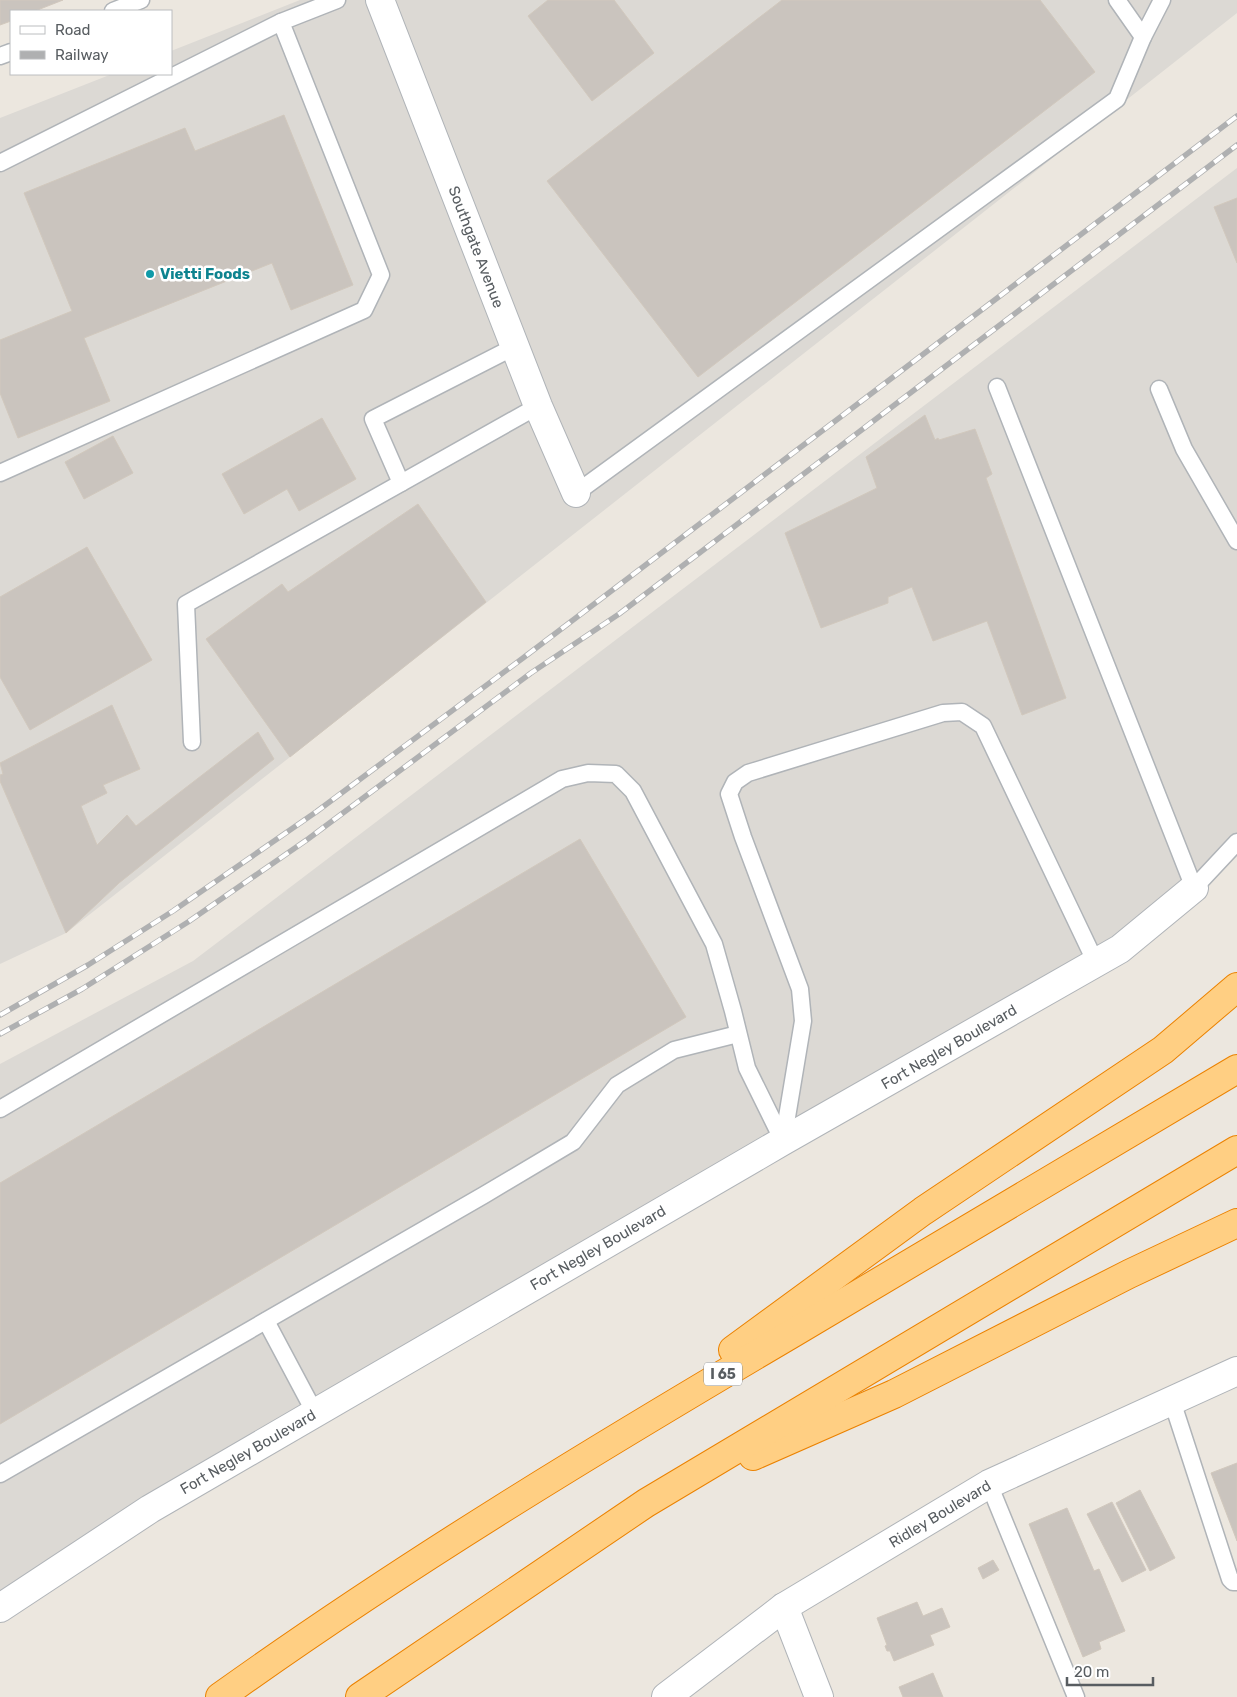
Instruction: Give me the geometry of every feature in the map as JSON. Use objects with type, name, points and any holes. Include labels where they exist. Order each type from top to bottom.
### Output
[{"type":"highway","points":[[600,1447],[923,1211],[1163,1050],[1237,987]]},
{"type":"highway","name":"I 65","points":[[220,1697],[290,1647],[450,1541],[600,1447],[1237,1069]]},
{"type":"highway","points":[[360,1697],[646,1502],[1237,1150]]},
{"type":"highway","points":[[646,1502],[894,1394],[1128,1274],[1237,1223]]},
{"type":"street","name":"Southgate Avenue","points":[[380,0],[514,347],[576,493]]},
{"type":"street","name":"Fort Negley Boulevard","points":[[0,1608],[150,1509],[783,1140],[1120,949],[1194,888]]},
{"type":"street","name":"Ridley Boulevard","points":[[666,1697],[784,1607],[990,1484],[1237,1371]]},
{"type":"street","points":[[784,1607],[819,1697]]},
{"type":"lane","points":[[116,10],[141,0]]},
{"type":"lane","points":[[0,163],[281,22],[337,0]]},
{"type":"lane","points":[[1117,0],[1143,37]]},
{"type":"lane","points":[[576,493],[1117,99],[1143,37],[1162,0]]},
{"type":"lane","points":[[0,473],[364,310],[381,275],[281,22]]},
{"type":"lane","points":[[401,483],[373,419],[514,347]]},
{"type":"lane","points":[[997,387],[1194,888],[1237,842]]},
{"type":"lane","points":[[1159,389],[1184,449],[1237,541]]},
{"type":"lane","points":[[192,742],[186,604],[538,406]]},
{"type":"lane","points":[[783,1140],[803,1021],[800,989],[743,838],[729,794],[735,782],[748,773],[943,713],[962,712],[983,726],[1096,963]]},
{"type":"lane","points":[[0,1109],[562,779],[588,773],[616,774],[634,791],[714,944],[747,1068],[783,1140]]},
{"type":"lane","points":[[0,1474],[573,1142],[617,1085],[674,1050],[738,1034]]},
{"type":"lane","points":[[266,1321],[315,1413]]},
{"type":"lane","points":[[1172,1401],[1230,1579],[1233,1582],[1237,1582]]},
{"type":"lane","points":[[990,1484],[1076,1697]]},
{"type":"shaded area","points":[[300,0],[1237,0],[1237,13],[66,933],[0,964],[0,118],[109,75],[172,75],[172,51]]},
{"type":"shaded area","points":[[1237,168],[1237,851],[1120,949],[0,1608],[0,1064],[193,961]]},
{"type":"building","points":[[0,0],[63,0],[38,10],[10,10],[10,21],[0,25]]},
{"type":"building","points":[[548,0],[614,0],[654,53],[592,101],[528,16]]},
{"type":"building","points":[[782,0],[1040,0],[1095,72],[698,377],[547,181]]},
{"type":"building","name":"Vietti Foods","points":[[284,115],[353,285],[291,310],[272,263],[84,338],[110,401],[18,438],[0,393],[0,340],[72,311],[24,193],[185,128],[195,151]]},
{"type":"building","points":[[1237,198],[1237,263],[1214,207]]},
{"type":"building","points":[[925,415],[935,440],[975,429],[992,474],[986,478],[1066,698],[1022,715],[987,621],[933,641],[912,587],[888,597],[888,603],[821,628],[785,533],[877,488],[866,457]]},
{"type":"building","points":[[322,418],[356,479],[299,511],[287,489],[244,514],[222,474]]},
{"type":"building","points":[[113,436],[133,473],[84,499],[65,462]]},
{"type":"building","points":[[418,504],[486,602],[290,757],[206,639],[282,584],[288,592]]},
{"type":"building","points":[[87,547],[152,660],[30,730],[0,677],[0,597]]},
{"type":"building","points":[[112,705],[140,769],[103,785],[107,793],[81,806],[97,845],[127,815],[136,826],[258,732],[274,759],[119,883],[66,933],[0,781],[0,775],[3,774],[0,763]]},
{"type":"building","points":[[580,839],[686,1017],[0,1424],[0,1183]]},
{"type":"building","points":[[1237,1463],[1237,1541],[1211,1473]]},
{"type":"building","points":[[1140,1490],[1175,1558],[1150,1571],[1116,1503]]},
{"type":"building","points":[[1112,1502],[1146,1570],[1122,1582],[1087,1514]]},
{"type":"building","points":[[1067,1508],[1094,1571],[1099,1569],[1125,1631],[1099,1642],[1101,1649],[1083,1657],[1029,1524]]},
{"type":"building","points":[[993,1560],[999,1570],[983,1579],[978,1568]]},
{"type":"building","points":[[917,1602],[923,1616],[942,1608],[950,1627],[930,1635],[934,1645],[894,1661],[890,1651],[887,1651],[885,1646],[887,1645],[877,1618]]},
{"type":"building","points":[[933,1673],[943,1697],[903,1697],[899,1687]]},
{"type":"railway","points":[[0,1015],[88,965],[173,911],[316,812],[523,658],[1237,116]]},
{"type":"railway","points":[[0,1034],[82,989],[188,922],[308,839],[531,673],[619,614],[1237,145]]},
{"type":"place","name":"Vietti Foods","points":[[150,274]]}]
